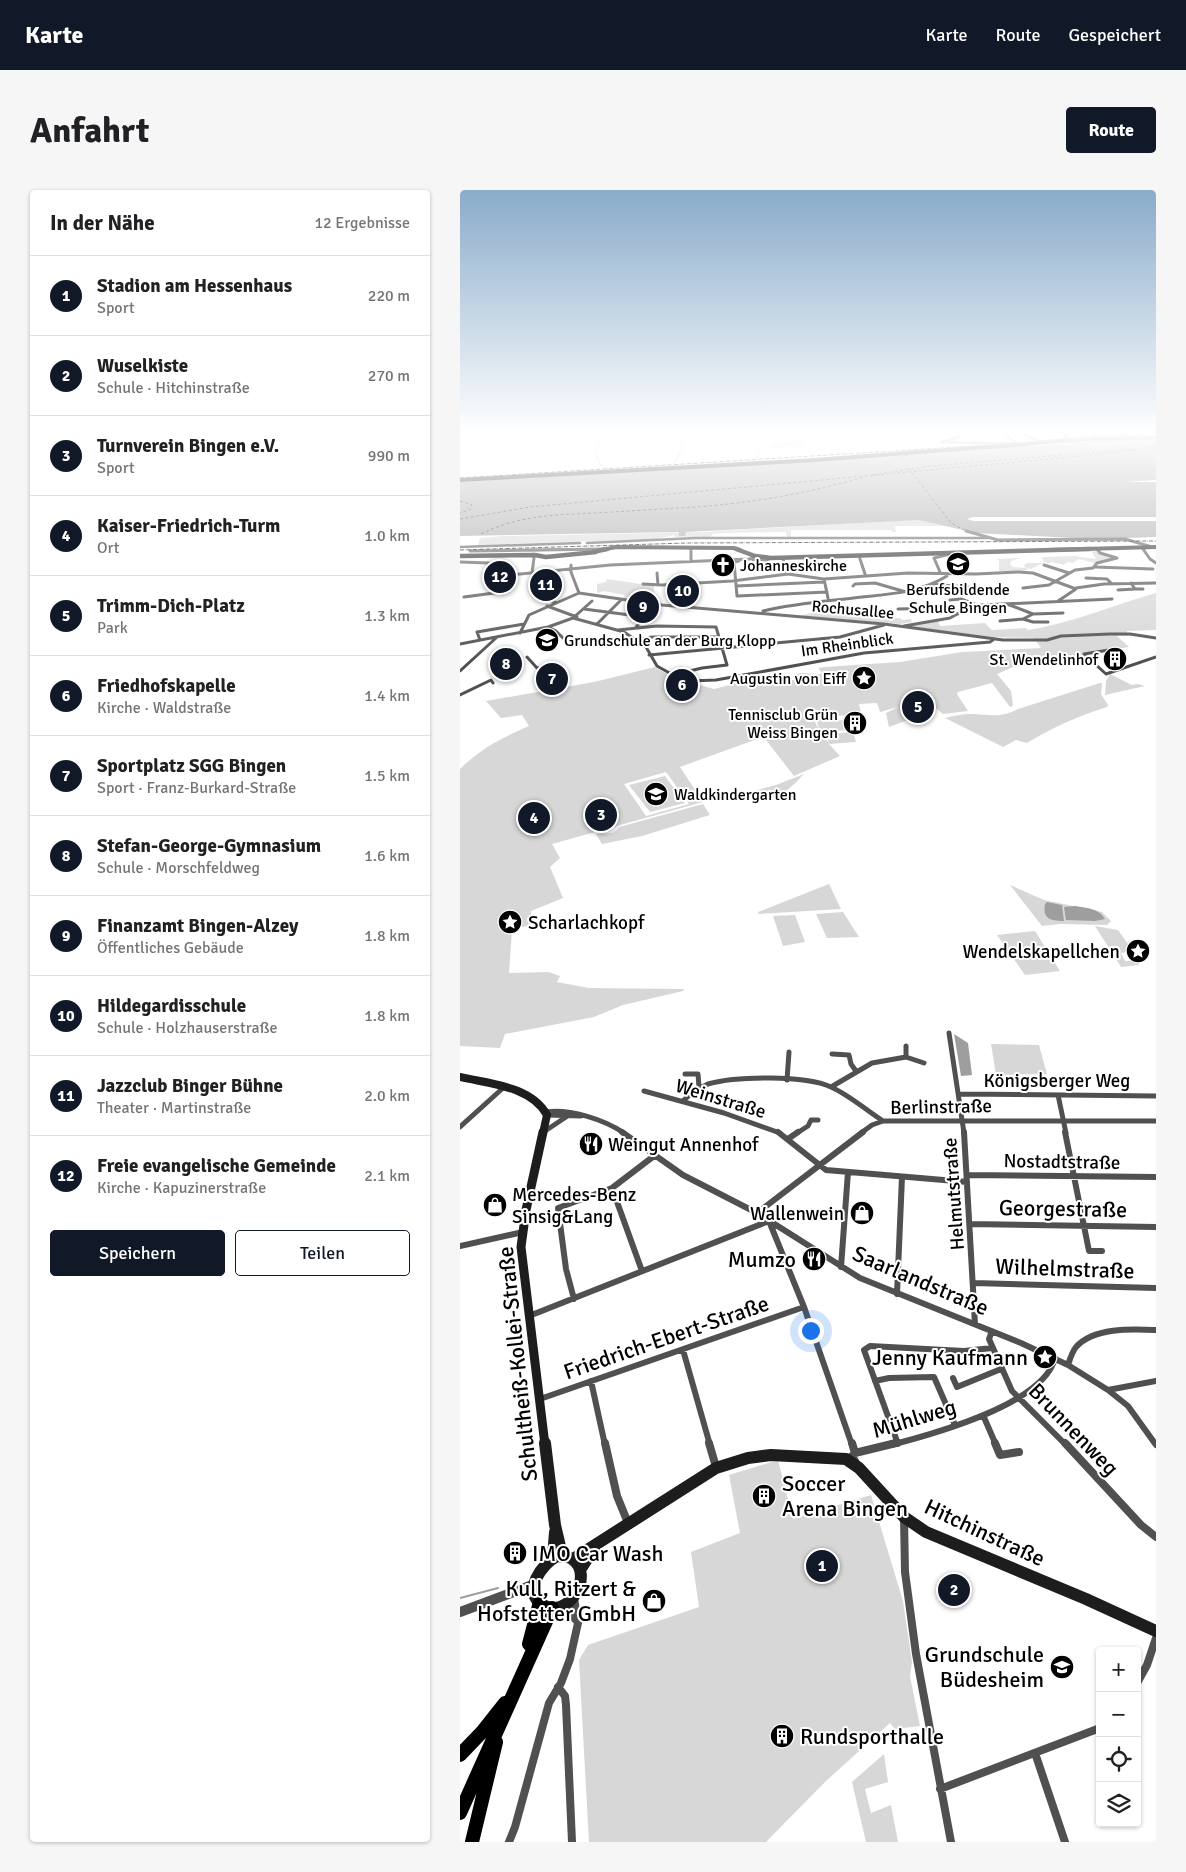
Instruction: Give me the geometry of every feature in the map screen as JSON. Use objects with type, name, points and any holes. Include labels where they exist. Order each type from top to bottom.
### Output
[{"type":"highway","points":[[460,1813],[524,1664],[552,1605]]},
{"type":"highway","points":[[460,1755],[482,1732],[511,1695]]},
{"type":"highway","points":[[472,1842],[502,1718]]},
{"type":"main road","points":[[460,556],[470,553],[535,555],[656,547],[737,548],[748,556],[783,558],[1155,547]]},
{"type":"main road","points":[[460,1077],[532,1098],[542,1105],[547,1113]]},
{"type":"main road","name":"Schultheiß-Kollei-Straße","points":[[547,1113],[545,1131],[526,1210],[521,1247],[555,1525],[563,1557]]},
{"type":"main road","name":"Hitchinstraße","points":[[563,1557],[596,1546],[628,1523],[716,1468],[748,1458],[778,1455],[846,1459],[859,1468],[904,1516],[926,1532],[1086,1599],[1156,1631]]},
{"type":"main road","name":"Hitchinstraße","points":[[580,1570],[596,1546]]},
{"type":"main road","points":[[563,1557],[580,1570],[580,1584],[573,1598],[552,1605],[535,1591],[540,1568],[563,1557]]},
{"type":"street","points":[[966,531],[998,538],[1037,540]]},
{"type":"street","points":[[977,534],[998,540],[1125,539],[1141,546],[1150,559],[1156,563]]},
{"type":"street","points":[[974,539],[980,537],[977,534]]},
{"type":"street","points":[[460,547],[696,538],[988,538]]},
{"type":"street","points":[[466,562],[472,547]]},
{"type":"street","points":[[691,548],[691,561]]},
{"type":"street","points":[[1095,567],[1097,563],[1118,558],[1100,553],[1097,549]]},
{"type":"street","points":[[470,553],[535,555],[607,550]]},
{"type":"street","points":[[940,572],[934,558],[954,553]]},
{"type":"street","points":[[532,573],[535,555]]},
{"type":"street","points":[[741,559],[748,556]]},
{"type":"street","points":[[860,556],[865,574]]},
{"type":"street","points":[[460,562],[490,563],[490,577],[656,562],[756,557]]},
{"type":"street","points":[[771,558],[767,560],[734,561],[737,596],[827,592]]},
{"type":"street","points":[[783,558],[786,574]]},
{"type":"street","points":[[656,562],[658,585]]},
{"type":"street","points":[[520,633],[528,616],[555,602],[579,593],[571,565]]},
{"type":"street","points":[[1044,565],[1069,573]]},
{"type":"street","points":[[1023,588],[1049,586],[1076,570],[1095,567],[1153,569]]},
{"type":"street","points":[[543,572],[544,598],[555,602]]},
{"type":"street","points":[[736,586],[940,572],[947,574],[1024,572],[1076,588],[1111,583],[1156,583]]},
{"type":"street","points":[[643,584],[736,581],[786,574],[824,581]]},
{"type":"street","points":[[761,613],[828,601],[919,590],[947,574]]},
{"type":"street","points":[[464,597],[510,591],[515,582],[516,575]]},
{"type":"street","points":[[1086,578],[1106,578],[1111,583]]},
{"type":"street","points":[[824,581],[828,598]]},
{"type":"street","points":[[852,586],[854,584],[873,582],[906,592]]},
{"type":"street","points":[[931,584],[978,588]]},
{"type":"street","points":[[1131,584],[1135,589]]},
{"type":"street","points":[[1058,601],[1075,592],[1076,588]]},
{"type":"street","points":[[1118,590],[1144,589]]},
{"type":"street","name":"Rochusallee","points":[[579,593],[657,605],[884,624],[994,638],[1047,640],[1061,636],[1110,634],[1130,634],[1156,638]]},
{"type":"street","points":[[950,600],[961,599],[977,605],[1112,599]]},
{"type":"street","points":[[597,624],[621,600]]},
{"type":"street","points":[[460,646],[480,640],[548,627],[574,617],[592,601]]},
{"type":"street","points":[[1007,604],[1033,614],[1063,613]]},
{"type":"street","points":[[636,627],[657,605]]},
{"type":"street","points":[[904,626],[950,618],[977,605]]},
{"type":"street","points":[[547,606],[594,626],[617,630],[636,640],[646,647],[657,666],[687,681]]},
{"type":"street","points":[[584,608],[645,617]]},
{"type":"street","points":[[898,609],[938,608],[958,614]]},
{"type":"street","points":[[1000,621],[1023,619],[1033,614]]},
{"type":"street","points":[[574,617],[597,624],[609,625]]},
{"type":"street","points":[[1023,619],[1033,622],[1048,622]]},
{"type":"street","points":[[480,640],[477,632],[524,624]]},
{"type":"street","points":[[649,655],[840,637],[884,624]]},
{"type":"street","points":[[617,630],[657,626],[716,627],[727,665],[702,668],[673,675]]},
{"type":"street","points":[[548,627],[556,631],[569,644]]},
{"type":"street","points":[[636,640],[652,637],[718,637]]},
{"type":"street","points":[[460,672],[496,638]]},
{"type":"street","name":"Im Rheinblick","points":[[687,681],[703,681],[864,653],[990,642],[994,638]]},
{"type":"street","points":[[1106,674],[1084,654],[1109,650]]},
{"type":"street","points":[[527,657],[538,666],[560,666]]},
{"type":"street","points":[[1104,679],[1106,674],[1156,657]]},
{"type":"street","points":[[680,673],[687,678],[687,681]]},
{"type":"street","points":[[460,695],[490,680],[493,680],[493,683]]},
{"type":"street","name":"Helmutstraße","points":[[949,1033],[962,1120],[967,1175],[975,1324]]},
{"type":"street","points":[[906,1046],[906,1057]]},
{"type":"street","points":[[787,1080],[789,1052]]},
{"type":"street","points":[[832,1054],[849,1055],[850,1064],[856,1070]]},
{"type":"street","points":[[831,1087],[872,1062],[906,1057],[924,1063]]},
{"type":"street","points":[[685,1074],[698,1074],[699,1087]]},
{"type":"street","points":[[683,1101],[690,1092],[699,1087],[723,1081],[787,1080],[822,1084],[831,1087],[883,1121]]},
{"type":"street","points":[[460,1127],[503,1088]]},
{"type":"street","name":"Weinstraße","points":[[644,1092],[683,1101],[778,1132],[826,1170],[967,1182]]},
{"type":"street","name":"Königsberger Weg","points":[[958,1094],[1156,1096]]},
{"type":"street","points":[[1058,1095],[1089,1251],[1102,1252]]},
{"type":"street","name":"Saarlandstraße","points":[[547,1113],[569,1110],[619,1130],[683,1175],[757,1213],[860,1278],[992,1331],[1068,1365],[1108,1390],[1128,1406],[1156,1445]]},
{"type":"street","name":"Saarlandstraße","points":[[547,1113],[569,1116],[583,1115]]},
{"type":"street","name":"Saarlandstraße","points":[[545,1131],[569,1116]]},
{"type":"street","points":[[788,1139],[808,1126],[811,1120],[818,1120]]},
{"type":"street","name":"Berlinstraße","points":[[757,1213],[872,1125],[883,1121],[1156,1121]]},
{"type":"street","points":[[574,1299],[566,1269],[558,1208],[612,1188],[654,1156]]},
{"type":"street","points":[[841,1267],[848,1172]]},
{"type":"street","name":"Nostadtstraße","points":[[967,1175],[1156,1177]]},
{"type":"street","points":[[897,1294],[902,1177]]},
{"type":"street","points":[[612,1188],[642,1272]]},
{"type":"street","points":[[529,1316],[769,1221],[804,1307],[855,1453],[852,1456],[859,1468]]},
{"type":"street","name":"Georgestraße","points":[[970,1224],[1156,1228]]},
{"type":"street","points":[[460,1246],[523,1232]]},
{"type":"street","name":"Wilhelmstraße","points":[[974,1283],[1156,1288]]},
{"type":"street","name":"Friedrich-Ebert-Straße","points":[[539,1399],[804,1307]]},
{"type":"street","points":[[1068,1365],[1076,1347],[1092,1336],[1125,1331],[1156,1330]]},
{"type":"street","name":"Brunnenweg","points":[[992,1331],[989,1339],[1012,1391],[1037,1414],[1141,1525],[1156,1537]]},
{"type":"street","points":[[898,1444],[864,1350],[870,1346],[964,1351],[992,1348]]},
{"type":"street","points":[[683,1350],[716,1468]]},
{"type":"street","name":"Mühlweg","points":[[855,1453],[898,1444],[983,1415],[1019,1399],[1050,1372],[1055,1358]]},
{"type":"street","points":[[953,1378],[957,1387],[1001,1369]]},
{"type":"street","points":[[875,1381],[888,1378],[934,1377],[955,1425]]},
{"type":"street","points":[[591,1381],[617,1496],[628,1523]]},
{"type":"street","points":[[1108,1390],[1156,1382]]},
{"type":"street","name":"Mühlweg","points":[[983,1415],[1000,1455],[1019,1452]]},
{"type":"street","points":[[904,1516],[902,1537],[904,1572],[928,1730],[951,1842]]},
{"type":"street","points":[[460,1612],[535,1584]]},
{"type":"street","points":[[509,1842],[515,1827],[549,1703],[570,1659],[578,1623],[573,1598]]},
{"type":"street","points":[[552,1605],[578,1623]]},
{"type":"street","points":[[1141,1675],[1156,1638]]},
{"type":"street","points":[[558,1687],[564,1696],[566,1705],[572,1842]]},
{"type":"street","points":[[940,1789],[1096,1730]]},
{"type":"street","points":[[1035,1753],[1065,1842]]},
{"type":"shaded area","points":[[460,510],[1156,510],[1156,517],[973,517],[967,519],[974,521],[1156,521],[1156,537],[1094,539],[976,533],[919,520],[686,532],[685,536],[679,536],[679,532],[460,536]]},
{"type":"shaded area","points":[[925,520],[945,526],[895,526],[896,532],[891,530],[791,530],[791,537],[787,537],[786,532],[721,533],[712,534],[711,537],[675,537],[674,535],[656,539],[478,545],[480,538],[502,536],[702,532]]},
{"type":"shaded area","points":[[1091,550],[1115,557],[1094,563],[1079,559],[1064,565],[1052,562],[1044,563],[1042,557],[1074,556],[1096,559]]},
{"type":"shaded area","points":[[1020,558],[1011,561],[1010,564],[1013,567],[1025,568],[1024,565],[1027,563],[1043,563],[1031,569],[1027,568],[1024,571],[999,571],[999,560],[996,559]]},
{"type":"shaded area","points":[[607,579],[654,586],[653,600],[659,604],[604,591],[597,593],[597,584],[606,582]]},
{"type":"shaded area","points":[[1156,593],[1156,630],[1127,631],[1127,635],[1136,636],[1117,636],[1129,647],[1066,658],[1066,661],[1013,667],[997,674],[1011,691],[1013,706],[1010,707],[992,683],[958,692],[957,694],[968,711],[943,714],[937,709],[889,727],[886,713],[898,707],[880,712],[877,703],[859,704],[861,714],[837,716],[838,719],[826,721],[845,720],[848,730],[821,732],[840,756],[794,776],[766,740],[760,738],[680,767],[703,802],[552,844],[560,858],[550,867],[563,898],[531,911],[531,923],[529,926],[503,929],[512,930],[509,973],[549,972],[560,976],[557,982],[589,988],[684,989],[683,991],[623,1005],[594,1017],[505,1034],[500,1048],[460,1046],[460,769],[477,754],[493,744],[529,726],[522,715],[501,718],[486,701],[594,682],[655,667],[681,682],[693,683],[714,689],[749,680],[780,676],[784,680],[794,680],[794,675],[801,673],[820,674],[822,673],[818,668],[825,667],[900,662],[962,652],[1041,648],[1034,638],[991,637],[907,626],[938,621],[940,626],[985,623],[992,630],[1026,628],[1028,630],[1076,618]],"holes":[[[666,772],[689,804],[646,816],[624,784]]]},
{"type":"shaded area","points":[[859,607],[860,615],[871,617],[872,619],[901,618],[901,620],[911,619],[912,622],[900,624],[800,616],[829,608]]},
{"type":"shaded area","points":[[1110,674],[1132,685],[1145,686],[1105,695],[1106,681]]},
{"type":"shaded area","points":[[1102,683],[1101,694],[1108,705],[1107,707],[1066,722],[1027,743],[1016,740],[1003,747],[945,718],[967,714],[1005,714]]},
{"type":"shaded area","points":[[853,732],[856,742],[829,744],[826,734]]},
{"type":"shaded area","points":[[804,774],[788,790],[772,798],[756,803],[746,793],[776,785]]},
{"type":"shaded area","name":"Waldkindergarten","points":[[665,776],[685,803],[650,812],[629,785]]},
{"type":"shaded area","points":[[703,804],[710,815],[642,836],[602,844],[596,834],[611,833],[619,827]]},
{"type":"shaded area","points":[[829,884],[841,909],[759,914],[758,912]]},
{"type":"shaded area","points":[[1010,885],[1044,900],[1102,912],[1111,921],[1107,925],[1060,924],[1042,926]]},
{"type":"shaded area","points":[[1047,902],[1062,905],[1064,921],[1051,920],[1046,916],[1044,909]]},
{"type":"shaded area","points":[[1075,906],[1096,911],[1105,919],[1095,921],[1066,920],[1064,907]]},
{"type":"shaded area","points":[[843,912],[859,937],[827,938],[816,914]]},
{"type":"shaded area","points":[[795,915],[805,942],[783,946],[773,916]]},
{"type":"shaded area","points":[[1095,926],[1118,930],[1133,951],[1121,953],[1125,961],[1139,961],[1139,965],[1121,967]]},
{"type":"shaded area","points":[[1035,931],[1060,971],[1025,975],[997,935]]},
{"type":"shaded area","points":[[954,1034],[968,1043],[972,1075],[961,1076]]},
{"type":"shaded area","points":[[991,1044],[1039,1045],[1047,1074],[996,1075]]},
{"type":"shaded area","points":[[778,1460],[793,1519],[871,1495],[903,1601],[912,1662],[910,1676],[920,1726],[895,1729],[890,1723],[825,1782],[766,1842],[589,1842],[579,1660],[588,1645],[699,1607],[691,1552],[740,1533],[729,1475]]},
{"type":"shaded area","points":[[884,1754],[888,1782],[865,1789],[871,1813],[891,1805],[898,1842],[866,1842],[852,1782]]},
{"type":"waterway","points":[[460,1598],[498,1588]]},
{"type":"ferry route","points":[[460,513],[468,510]]},
{"type":"ferry route","points":[[460,519],[512,510]]},
{"type":"ferry route","points":[[481,534],[509,523],[537,517],[638,510]]},
{"type":"ferry route","points":[[941,510],[951,523],[964,530]]},
{"type":"railway","points":[[460,550],[687,543],[1156,541]]},
{"type":"place","name":"Berufsbildende Schule Bingen","points":[[958,564]]},
{"type":"place","name":"Johanneskirche","points":[[723,565]]},
{"type":"place","name":"Freie evangelische Gemeinde","points":[[500,577]]},
{"type":"place","name":"Jazzclub Binger Bühne","points":[[546,585]]},
{"type":"place","name":"Hildegardisschule","points":[[683,591]]},
{"type":"place","name":"Finanzamt Bingen-Alzey","points":[[643,607]]},
{"type":"place","name":"Grundschule an der Burg Klopp","points":[[547,640]]},
{"type":"place","name":"St. Wendelinhof","points":[[1115,659]]},
{"type":"place","name":"Stefan-George-Gymnasium","points":[[506,664]]},
{"type":"place","name":"Augustin von Eiff","points":[[864,678]]},
{"type":"place","name":"Sportplatz SGG Bingen","points":[[552,679]]},
{"type":"place","name":"Friedhofskapelle","points":[[682,685]]},
{"type":"place","name":"Trimm-Dich-Platz","points":[[918,707]]},
{"type":"place","name":"Tennisclub Grün Weiss Bingen","points":[[855,723]]},
{"type":"place","name":"Waldkindergarten","points":[[656,794]]},
{"type":"place","name":"Turnverein Bingen e.V.","points":[[601,815]]},
{"type":"place","name":"Kaiser-Friedrich-Turm","points":[[534,818]]},
{"type":"place","name":"Scharlachkopf","points":[[510,922]]},
{"type":"place","name":"Wendelskapellchen","points":[[1138,951]]},
{"type":"place","name":"Weingut Annenhof","points":[[591,1144]]},
{"type":"place","name":"Mercedes-Benz Sinsig&Lang","points":[[495,1205]]},
{"type":"place","name":"Wallenwein","points":[[862,1213]]},
{"type":"place","name":"Mumzo","points":[[814,1259]]},
{"type":"place","name":"Jenny Kaufmann","points":[[1045,1357]]},
{"type":"place","name":"Soccer Arena Bingen","points":[[764,1496]]},
{"type":"place","name":"IMO Car Wash","points":[[515,1553]]},
{"type":"place","name":"Stadion am Hessenhaus","points":[[822,1566]]},
{"type":"place","name":"Wuselkiste","points":[[954,1590]]},
{"type":"place","name":"Kull, Ritzert & Hofstetter GmbH","points":[[654,1601]]},
{"type":"place","name":"Grundschule Büdesheim","points":[[1062,1667]]},
{"type":"place","name":"Rundsporthalle","points":[[782,1736]]}]
